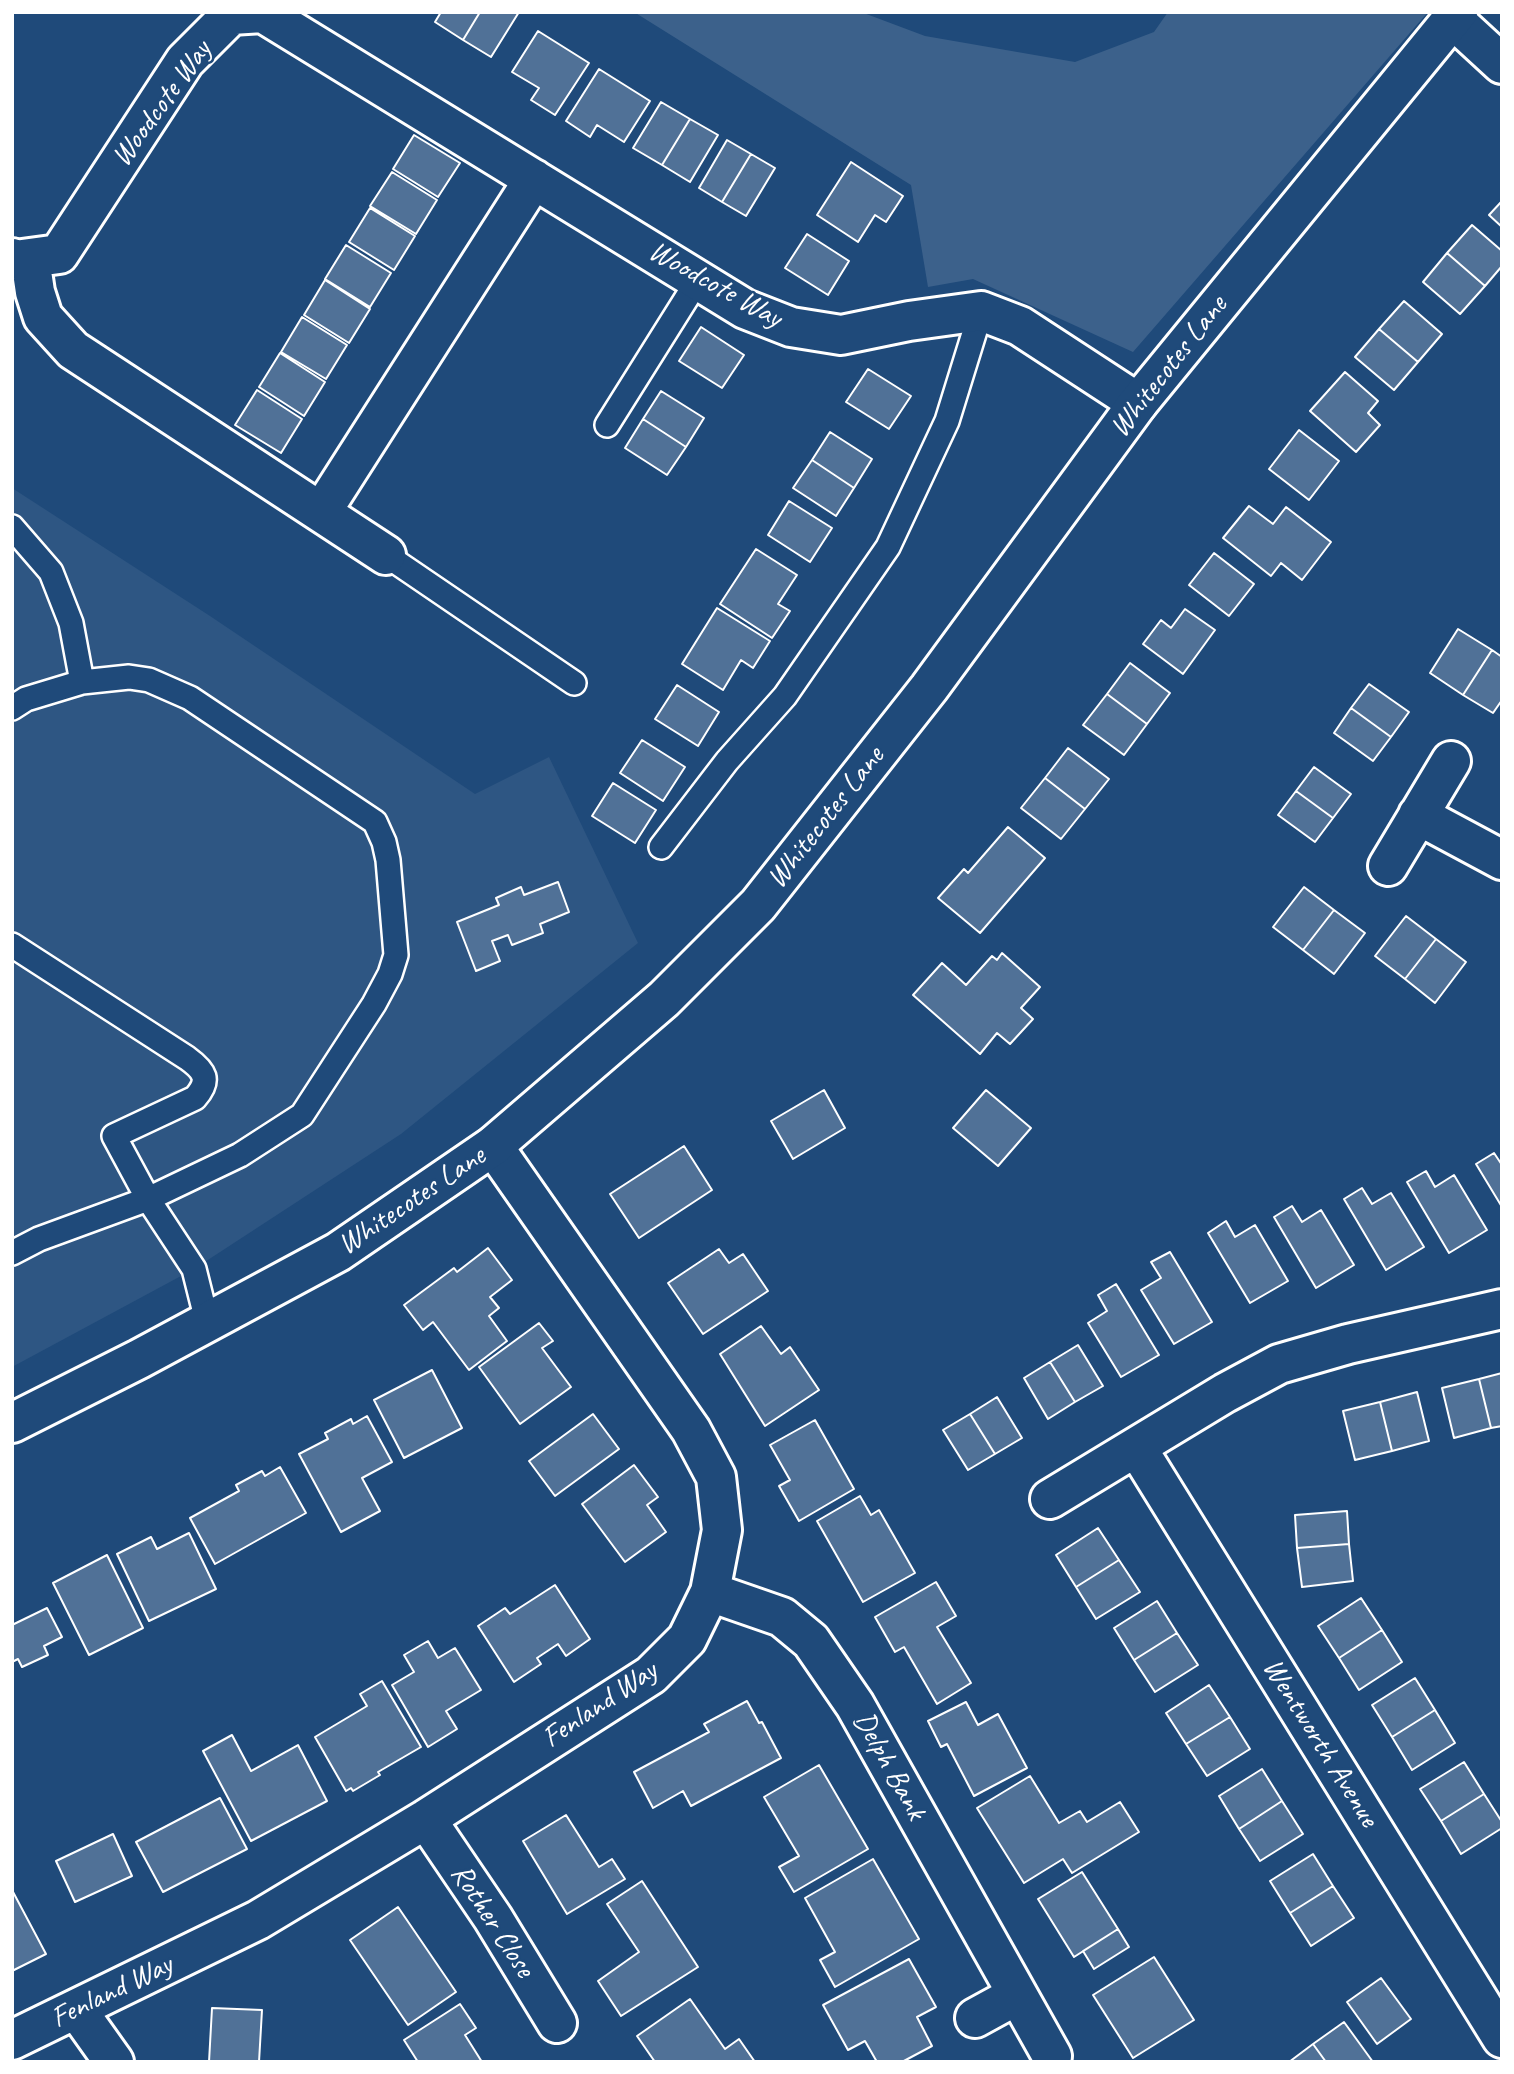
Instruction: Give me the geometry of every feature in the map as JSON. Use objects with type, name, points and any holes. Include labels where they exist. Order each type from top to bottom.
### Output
[{"type":"street","name":"Woodcote Way","points":[[386,555],[73,350],[43,317],[21,258],[59,254],[185,61],[231,15],[263,13],[745,309],[791,327],[841,335],[909,321],[981,311],[1020,326],[1138,402]]},
{"type":"street","points":[[1455,15],[1502,64]]},
{"type":"street","name":"Whitecotes Lane","points":[[12,1423],[139,1359],[338,1252],[493,1146],[664,999],[758,905],[929,688],[1138,402],[1455,15]]},
{"type":"street","points":[[322,511],[534,179]]},
{"type":"street","points":[[1388,866],[1451,761]]},
{"type":"street","points":[[1418,815],[1502,860]]},
{"type":"street","name":"Fenland Way","points":[[12,2040],[258,1920],[426,1819],[651,1675],[687,1639],[710,1592],[722,1530],[716,1477],[691,1430],[493,1146]]},
{"type":"street","points":[[1050,1499],[1224,1393],[1279,1364],[1348,1344],[1502,1308]]},
{"type":"street","name":"Wentworth Avenue","points":[[1137,1448],[1502,2038]]},
{"type":"street","name":"Delph Bank","points":[[710,1592],[782,1617],[811,1641],[855,1705],[1052,2056]]},
{"type":"street","name":"Rother Close","points":[[426,1819],[493,1918],[557,2023]]},
{"type":"street","points":[[975,2018],[1017,1995]]},
{"type":"street","points":[[76,2010],[114,2062]]},
{"type":"lane","points":[[607,425],[698,280]]},
{"type":"lane","points":[[661,847],[727,761],[785,696],[888,547],[947,422],[981,311]]},
{"type":"lane","points":[[12,527],[51,572],[71,622],[82,682]]},
{"type":"lane","points":[[386,555],[574,682]]},
{"type":"lane","points":[[12,708],[26,699],[82,682],[129,677],[149,680],[190,698],[375,822],[388,860],[396,955],[390,974],[374,1004],[302,1115],[240,1155],[148,1199],[39,1239],[12,1253]]},
{"type":"lane","points":[[12,945],[187,1058],[199,1067],[205,1077],[203,1089],[195,1098],[114,1136],[148,1199],[194,1269],[207,1321]]},
{"type":"shaded area","points":[[634,12],[861,12],[925,36],[1075,62],[1154,32],[1168,12],[1428,12],[1133,352],[973,279],[928,287],[911,185]]},
{"type":"shaded area","points":[[12,488],[210,616],[475,794],[549,757],[638,943],[401,1134],[194,1269],[12,1367]]},
{"type":"building","points":[[441,12],[480,12],[463,40],[435,22]]},
{"type":"building","points":[[480,12],[519,12],[491,57],[463,40]]},
{"type":"building","points":[[538,31],[589,63],[555,115],[531,100],[539,88],[512,72]]},
{"type":"building","points":[[599,69],[650,101],[624,142],[597,125],[590,137],[566,121]]},
{"type":"building","points":[[661,102],[690,119],[662,165],[633,148]]},
{"type":"building","points":[[690,119],[718,135],[690,182],[662,165]]},
{"type":"building","points":[[414,135],[460,163],[438,197],[393,169]]},
{"type":"building","points":[[727,140],[751,154],[722,202],[699,188]]},
{"type":"building","points":[[751,154],[775,168],[746,216],[722,202]]},
{"type":"building","points":[[851,162],[903,196],[886,222],[875,215],[858,242],[817,215]]},
{"type":"building","points":[[392,172],[437,200],[416,234],[370,206]]},
{"type":"building","points":[[1502,201],[1502,227],[1489,215]]},
{"type":"building","points":[[370,208],[415,236],[394,270],[349,242]]},
{"type":"building","points":[[1472,225],[1502,251],[1502,266],[1485,286],[1447,253]]},
{"type":"building","points":[[807,234],[849,261],[828,295],[785,268]]},
{"type":"building","points":[[346,245],[391,273],[370,307],[325,279]]},
{"type":"building","points":[[1447,253],[1485,286],[1460,314],[1423,282]]},
{"type":"building","points":[[325,280],[370,309],[349,343],[304,315]]},
{"type":"building","points":[[1404,301],[1442,334],[1418,362],[1379,329]]},
{"type":"building","points":[[302,317],[347,345],[326,379],[281,352]]},
{"type":"building","points":[[701,327],[744,355],[722,388],[679,361]]},
{"type":"building","points":[[1379,329],[1418,362],[1394,390],[1355,357]]},
{"type":"building","points":[[280,353],[325,382],[304,416],[259,387]]},
{"type":"building","points":[[868,369],[911,396],[889,429],[846,402]]},
{"type":"building","points":[[1345,372],[1378,401],[1368,413],[1380,425],[1356,452],[1310,411]]},
{"type":"building","points":[[257,390],[302,419],[281,453],[235,425]]},
{"type":"building","points":[[661,391],[704,418],[686,447],[643,419]]},
{"type":"building","points":[[643,419],[686,447],[667,475],[625,448]]},
{"type":"building","points":[[1299,430],[1339,461],[1309,500],[1269,469]]},
{"type":"building","points":[[830,432],[872,459],[854,488],[812,460]]},
{"type":"building","points":[[812,460],[854,488],[836,516],[793,488]]},
{"type":"building","points":[[789,501],[832,528],[810,562],[768,535]]},
{"type":"building","points":[[1249,506],[1273,524],[1286,507],[1331,542],[1302,580],[1281,563],[1271,576],[1223,538]]},
{"type":"building","points":[[756,549],[797,575],[778,604],[790,611],[772,638],[720,604]]},
{"type":"building","points":[[1214,553],[1254,584],[1229,616],[1189,585]]},
{"type":"building","points":[[717,608],[770,641],[753,668],[741,660],[723,690],[682,664]]},
{"type":"building","points":[[1185,609],[1215,630],[1183,674],[1143,644],[1161,620],[1171,628]]},
{"type":"building","points":[[1458,629],[1492,650],[1463,695],[1430,673]]},
{"type":"building","points":[[1492,650],[1502,657],[1502,700],[1493,713],[1463,695]]},
{"type":"building","points":[[1130,663],[1170,693],[1147,724],[1107,694]]},
{"type":"building","points":[[1369,684],[1409,712],[1391,737],[1351,708]]},
{"type":"building","points":[[677,685],[719,712],[698,746],[655,719]]},
{"type":"building","points":[[1107,694],[1147,724],[1124,755],[1083,725]]},
{"type":"building","points":[[1351,708],[1391,737],[1373,761],[1334,733]]},
{"type":"building","points":[[642,740],[685,767],[663,801],[620,773]]},
{"type":"building","points":[[1068,748],[1109,779],[1085,809],[1045,778]]},
{"type":"building","points":[[1314,767],[1351,794],[1333,818],[1296,791]]},
{"type":"building","points":[[1045,778],[1085,809],[1061,839],[1021,808]]},
{"type":"building","points":[[613,783],[656,810],[635,843],[592,816]]},
{"type":"building","points":[[1296,791],[1333,818],[1315,842],[1278,815]]},
{"type":"building","points":[[1008,827],[1045,858],[980,933],[938,898],[964,869],[968,873]]},
{"type":"building","points":[[558,882],[569,912],[540,924],[543,933],[512,945],[508,935],[492,941],[500,961],[476,971],[457,922],[499,905],[496,898],[521,887],[524,895]]},
{"type":"building","points":[[1304,887],[1334,910],[1303,950],[1273,927]]},
{"type":"building","points":[[1334,910],[1365,933],[1334,974],[1303,950]]},
{"type":"building","points":[[1406,916],[1436,939],[1405,979],[1375,956]]},
{"type":"building","points":[[1436,939],[1466,962],[1435,1003],[1405,979]]},
{"type":"building","points":[[1002,953],[1040,987],[1021,1008],[1033,1019],[1010,1044],[997,1033],[980,1054],[913,995],[942,963],[966,985],[992,956],[997,960]]},
{"type":"building","points":[[824,1090],[845,1128],[793,1159],[771,1121]]},
{"type":"building","points":[[986,1090],[1031,1128],[998,1166],[953,1128]]},
{"type":"building","points":[[684,1146],[712,1190],[639,1238],[610,1194]]},
{"type":"building","points":[[1494,1153],[1502,1165],[1502,1207],[1476,1164]]},
{"type":"building","points":[[1426,1171],[1435,1187],[1454,1175],[1487,1230],[1449,1253],[1407,1182]]},
{"type":"building","points":[[1362,1188],[1372,1204],[1391,1193],[1424,1247],[1386,1270],[1344,1199]]},
{"type":"building","points":[[1292,1206],[1302,1222],[1321,1210],[1354,1265],[1316,1288],[1274,1217]]},
{"type":"building","points":[[1226,1221],[1235,1237],[1255,1225],[1288,1281],[1250,1303],[1208,1233]]},
{"type":"building","points":[[488,1248],[512,1280],[490,1297],[499,1308],[489,1316],[507,1341],[469,1370],[433,1322],[423,1330],[404,1305],[454,1268],[457,1272]]},
{"type":"building","points":[[719,1249],[729,1263],[743,1254],[768,1291],[703,1334],[668,1283]]},
{"type":"building","points":[[1170,1252],[1212,1322],[1174,1344],[1141,1290],[1161,1278],[1151,1262]]},
{"type":"building","points":[[1116,1284],[1159,1355],[1121,1377],[1088,1323],[1107,1311],[1098,1295]]},
{"type":"building","points":[[539,1323],[553,1341],[542,1348],[571,1387],[520,1424],[479,1367]]},
{"type":"building","points":[[761,1326],[781,1354],[790,1347],[819,1390],[765,1426],[720,1354]]},
{"type":"building","points":[[1078,1345],[1103,1386],[1075,1402],[1050,1362]]},
{"type":"building","points":[[1050,1362],[1075,1402],[1048,1419],[1024,1378]]},
{"type":"building","points":[[432,1370],[462,1428],[404,1458],[374,1400]]},
{"type":"building","points":[[1502,1373],[1502,1426],[1491,1428],[1479,1379]]},
{"type":"building","points":[[1479,1379],[1491,1428],[1454,1438],[1442,1388]]},
{"type":"building","points":[[1417,1392],[1429,1441],[1392,1451],[1380,1402]]},
{"type":"building","points":[[997,1397],[1022,1438],[995,1454],[970,1414]]},
{"type":"building","points":[[1380,1402],[1392,1451],[1355,1460],[1343,1411]]},
{"type":"building","points":[[593,1414],[619,1449],[555,1496],[529,1461]]},
{"type":"building","points":[[970,1414],[995,1454],[968,1470],[943,1430]]},
{"type":"building","points":[[367,1416],[392,1462],[362,1478],[380,1511],[341,1532],[299,1454],[328,1439],[325,1433],[351,1419],[353,1424]]},
{"type":"building","points":[[815,1420],[854,1489],[799,1521],[779,1486],[790,1480],[770,1445]]},
{"type":"building","points":[[634,1465],[658,1497],[647,1505],[666,1532],[625,1562],[582,1504]]},
{"type":"building","points":[[280,1467],[306,1513],[215,1564],[190,1518],[239,1491],[236,1485],[262,1471],[265,1476]]},
{"type":"building","points":[[860,1496],[871,1515],[879,1510],[915,1573],[863,1602],[817,1521]]},
{"type":"building","points":[[1347,1511],[1349,1544],[1297,1548],[1295,1515]]},
{"type":"building","points":[[1098,1528],[1119,1560],[1076,1587],[1056,1555]]},
{"type":"building","points":[[189,1533],[216,1589],[149,1621],[117,1554],[151,1537],[157,1549]]},
{"type":"building","points":[[1349,1544],[1353,1581],[1302,1587],[1297,1548]]},
{"type":"building","points":[[107,1555],[143,1628],[89,1655],[53,1583]]},
{"type":"building","points":[[1119,1560],[1140,1592],[1096,1619],[1076,1587]]},
{"type":"building","points":[[936,1582],[956,1616],[937,1627],[971,1683],[937,1704],[904,1647],[895,1652],[875,1617]]},
{"type":"building","points":[[555,1585],[590,1639],[566,1656],[558,1644],[537,1658],[541,1664],[514,1682],[478,1626],[505,1608],[510,1614]]},
{"type":"building","points":[[1361,1598],[1382,1630],[1339,1658],[1318,1626]]},
{"type":"building","points":[[1157,1601],[1177,1633],[1134,1660],[1114,1628]]},
{"type":"building","points":[[47,1608],[62,1637],[44,1646],[48,1655],[22,1667],[18,1659],[12,1662],[12,1625]]},
{"type":"building","points":[[1382,1630],[1402,1662],[1359,1690],[1339,1658]]},
{"type":"building","points":[[1177,1633],[1198,1665],[1155,1692],[1134,1660]]},
{"type":"building","points":[[428,1641],[438,1658],[455,1648],[481,1690],[446,1711],[457,1729],[428,1747],[392,1685],[414,1672],[404,1655]]},
{"type":"building","points":[[1415,1678],[1435,1710],[1392,1737],[1372,1705]]},
{"type":"building","points":[[382,1681],[421,1747],[378,1772],[380,1775],[353,1791],[351,1788],[346,1791],[315,1737],[367,1706],[360,1694]]},
{"type":"building","points":[[1209,1685],[1230,1717],[1186,1744],[1166,1713]]},
{"type":"building","points":[[747,1701],[759,1723],[762,1722],[781,1758],[691,1806],[683,1791],[653,1808],[634,1772],[709,1732],[704,1724]]},
{"type":"building","points":[[966,1702],[978,1725],[998,1714],[1027,1768],[974,1796],[947,1744],[941,1747],[928,1721]]},
{"type":"building","points":[[1435,1710],[1455,1743],[1412,1770],[1392,1737]]},
{"type":"building","points":[[1230,1717],[1250,1749],[1207,1776],[1186,1744]]},
{"type":"building","points":[[232,1735],[251,1771],[298,1745],[327,1801],[251,1841],[203,1751]]},
{"type":"building","points":[[1464,1762],[1484,1794],[1441,1821],[1420,1789]]},
{"type":"building","points":[[819,1765],[868,1849],[794,1892],[779,1867],[799,1856],[764,1797]]},
{"type":"building","points":[[1262,1769],[1282,1801],[1239,1829],[1219,1796]]},
{"type":"building","points":[[1030,1776],[1059,1823],[1080,1811],[1087,1822],[1120,1802],[1139,1832],[1072,1873],[1063,1859],[1024,1883],[977,1808]]},
{"type":"building","points":[[1484,1794],[1502,1822],[1502,1828],[1461,1854],[1441,1821]]},
{"type":"building","points":[[220,1798],[247,1849],[163,1892],[136,1842]]},
{"type":"building","points":[[1282,1801],[1303,1834],[1260,1861],[1239,1829]]},
{"type":"building","points":[[566,1815],[599,1867],[612,1859],[625,1879],[567,1914],[523,1841]]},
{"type":"building","points":[[113,1834],[132,1876],[75,1902],[56,1861]]},
{"type":"building","points":[[1313,1854],[1333,1886],[1290,1913],[1270,1881]]},
{"type":"building","points":[[873,1859],[919,1939],[835,1987],[820,1960],[835,1952],[805,1898]]},
{"type":"building","points":[[1082,1872],[1118,1929],[1074,1957],[1038,1899]]},
{"type":"building","points":[[642,1881],[698,1967],[621,2016],[598,1981],[639,1952],[607,1904]]},
{"type":"building","points":[[1333,1886],[1354,1918],[1311,1946],[1290,1913]]},
{"type":"building","points":[[12,1890],[46,1954],[12,1971]]},
{"type":"building","points":[[398,1907],[456,1992],[408,2025],[350,1940]]},
{"type":"building","points":[[1118,1929],[1129,1947],[1094,1969],[1083,1951]]},
{"type":"building","points":[[1154,1957],[1194,2020],[1133,2058],[1093,1995]]},
{"type":"building","points":[[909,1959],[936,2007],[917,2017],[932,2046],[902,2062],[877,2062],[865,2041],[848,2050],[823,2005]]},
{"type":"building","points":[[1381,1978],[1411,2019],[1377,2044],[1347,2002]]},
{"type":"building","points":[[690,1999],[725,2049],[739,2039],[755,2062],[655,2062],[637,2036]]},
{"type":"building","points":[[460,2004],[476,2028],[465,2035],[482,2062],[418,2062],[404,2040]]},
{"type":"building","points":[[212,2008],[262,2010],[259,2062],[209,2062]]},
{"type":"building","points":[[1344,2022],[1373,2062],[1326,2062],[1313,2044]]},
{"type":"building","points":[[1313,2044],[1326,2062],[1289,2062]]}]
